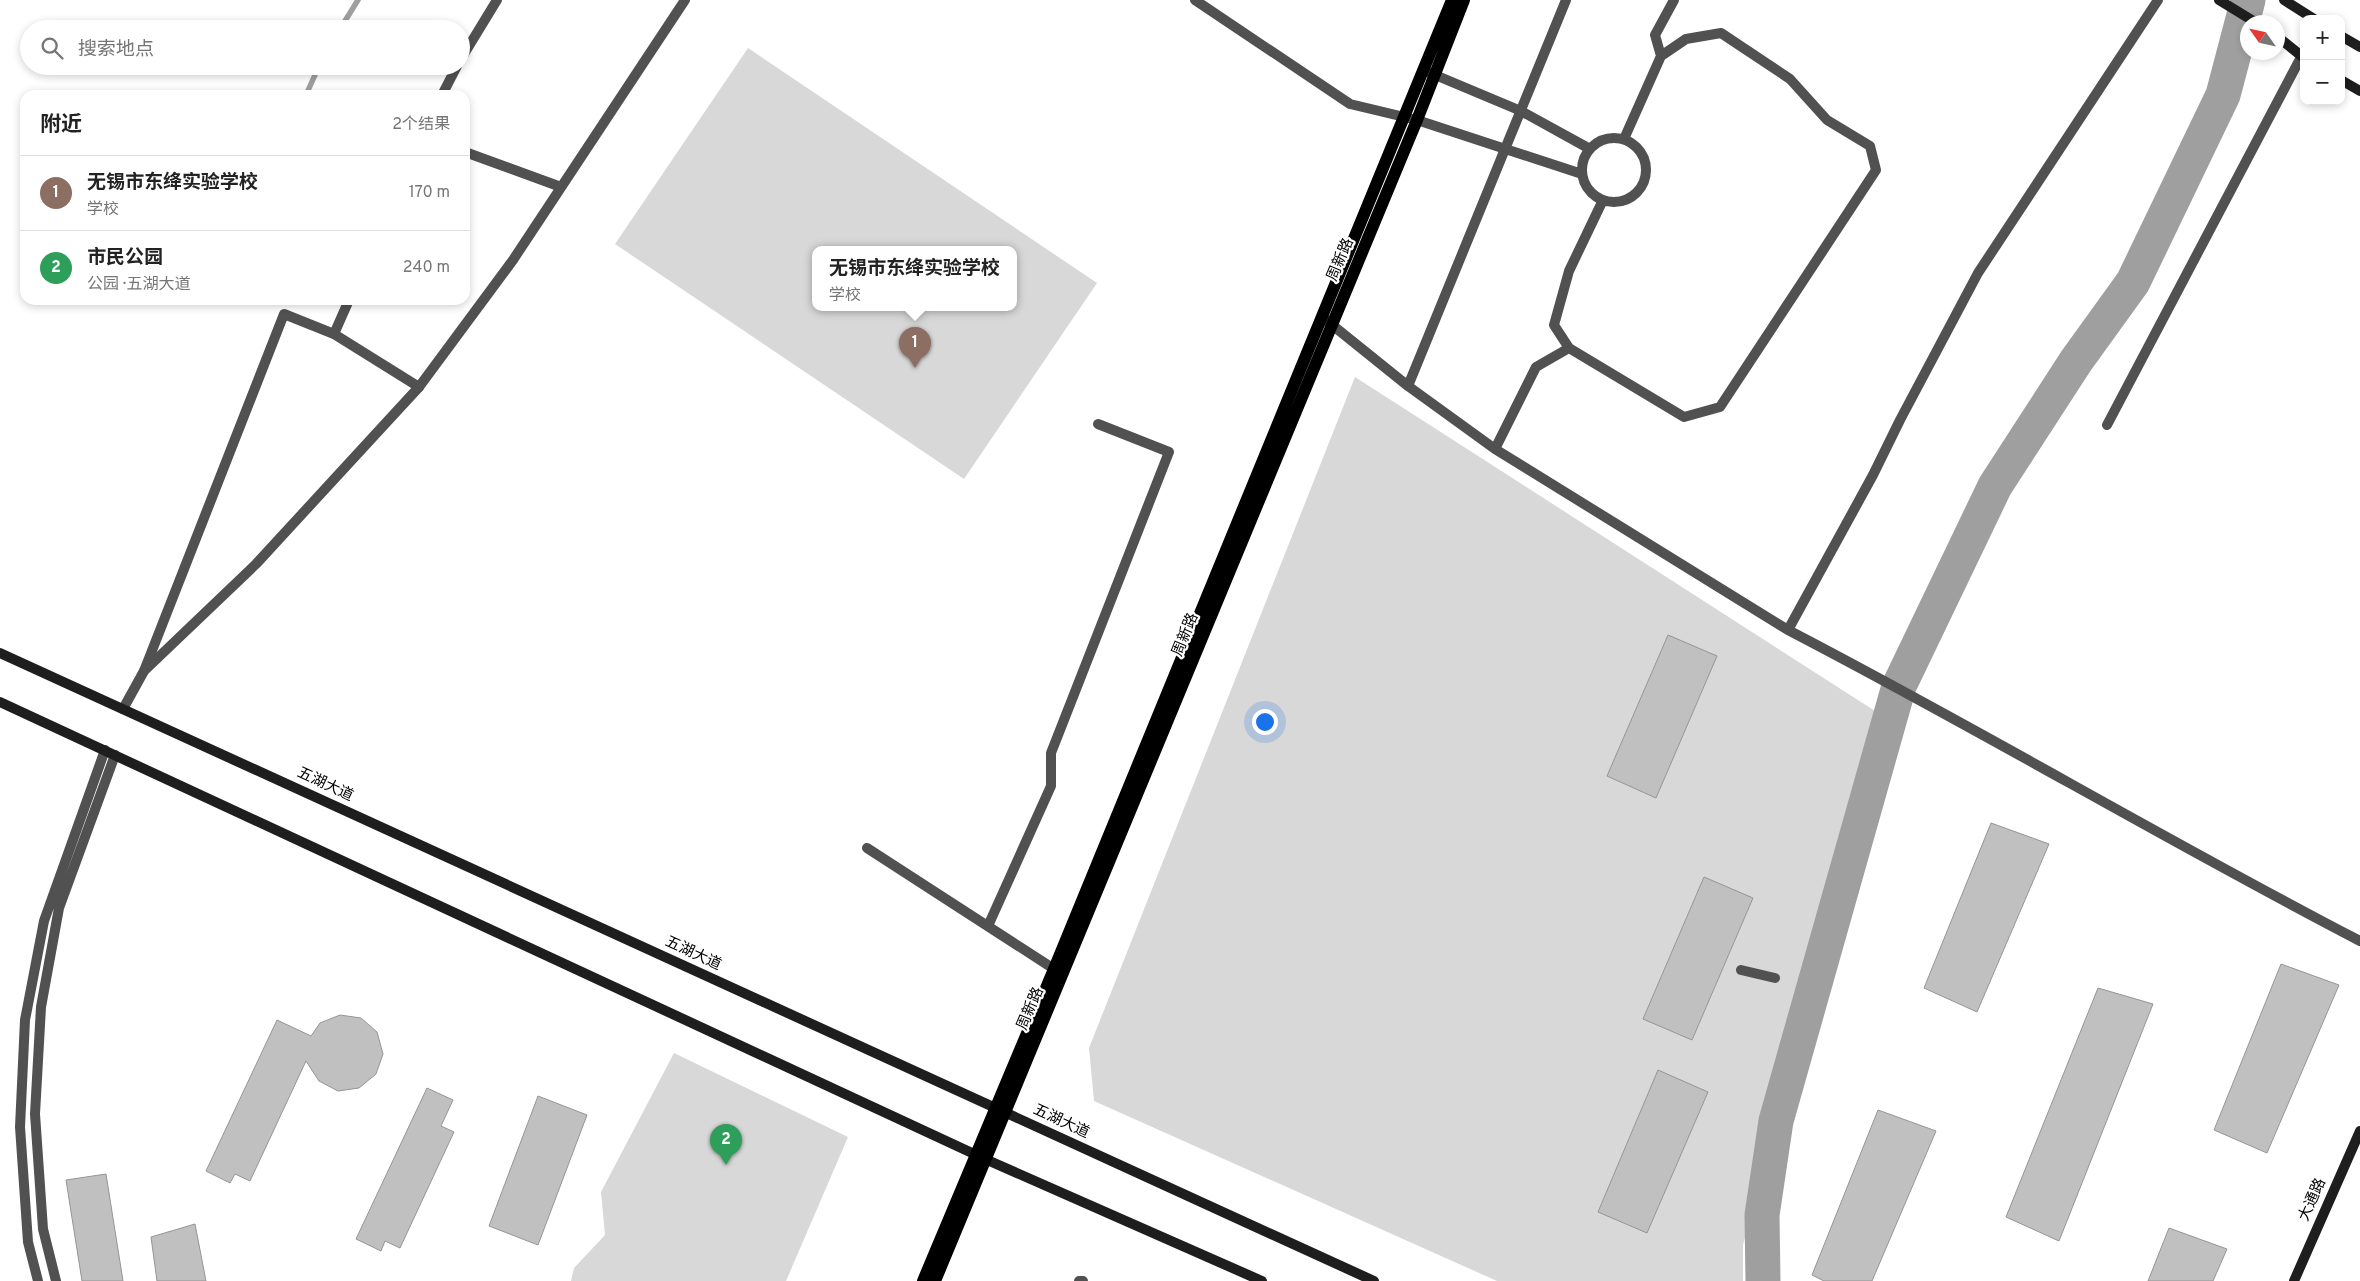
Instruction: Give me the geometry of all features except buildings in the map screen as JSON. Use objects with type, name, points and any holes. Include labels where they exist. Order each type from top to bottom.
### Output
[{"type":"main road","name":"周新路","points":[[923,1281],[1000,1111],[1411,119],[1429,73],[1452,0]]},
{"type":"main road","name":"周新路","points":[[1429,73],[1464,0]]},
{"type":"main road","points":[[2219,0],[2244,15]]},
{"type":"main road","points":[[2288,2],[2308,15]]},
{"type":"main road","points":[[2345,38],[2360,46]]},
{"type":"main road","points":[[2285,43],[2300,55]]},
{"type":"main road","points":[[2345,82],[2360,91]]},
{"type":"main road","name":"周新路","points":[[1000,1111],[1054,969],[1327,321]]},
{"type":"main road","name":"五湖大道","points":[[0,654],[1374,1281]]},
{"type":"main road","points":[[0,702],[980,1157],[1262,1281]]},
{"type":"main road","name":"大通路","points":[[2294,1281],[2360,1131]]},
{"type":"main road","name":"周新路","points":[[935,1281],[980,1157]]},
{"type":"street","points":[[470,44],[497,0]]},
{"type":"street","points":[[144,671],[256,564],[419,387],[513,260],[685,0]]},
{"type":"street","points":[[1195,0],[1350,104],[1411,119],[1505,151],[1582,174]]},
{"type":"street","points":[[1408,386],[1566,0]]},
{"type":"street","points":[[1661,56],[1655,35],[1674,0]]},
{"type":"street","points":[[1788,630],[1873,475],[1978,273],[2158,0]]},
{"type":"street","points":[[1604,200],[1569,271],[1554,325],[1569,348],[1684,417],[1720,407],[1876,170],[1870,146],[1827,120],[1790,79],[1721,32],[1686,39],[1661,56],[1624,139]]},
{"type":"street","points":[[2107,424],[2300,60]]},
{"type":"street","points":[[1429,73],[1522,111],[1590,149]]},
{"type":"street","points":[[445,90],[452,75]]},
{"type":"street","points":[[1605,139],[1624,139],[1632,143],[1644,157],[1646,166],[1643,184],[1630,198],[1622,201],[1604,200],[1589,190],[1582,174],[1585,157],[1590,149],[1605,139]]},
{"type":"street","points":[[470,154],[561,187]]},
{"type":"street","points":[[334,334],[347,305]]},
{"type":"street","points":[[123,710],[144,671],[284,314],[334,334],[419,387]]},
{"type":"street","points":[[1327,321],[1408,386],[1495,449],[1788,630],[1927,704],[2264,891],[2360,941]]},
{"type":"street","points":[[1495,449],[1536,367],[1569,348]]},
{"type":"street","points":[[988,926],[1051,786],[1051,753],[1169,452],[1098,424]]},
{"type":"street","points":[[38,1281],[28,1242],[20,1127],[25,1020],[44,921],[105,750]]},
{"type":"street","points":[[56,1281],[43,1229],[35,1114],[41,1007],[59,908],[116,755]]},
{"type":"street","points":[[867,848],[1054,969]]},
{"type":"street","points":[[1741,970],[1774,978]]},
{"type":"shaded area","points":[[748,48],[1097,283],[964,479],[615,244]]},
{"type":"shaded area","points":[[1355,377],[1889,720],[1743,1245],[1743,1281],[1497,1281],[1094,1101],[1089,1048]]},
{"type":"shaded area","points":[[674,1053],[848,1137],[786,1281],[571,1281],[574,1268],[605,1235],[601,1192]]},
{"type":"waterway","points":[[346,20],[358,0]]},
{"type":"waterway","points":[[1763,1281],[1762,1215],[1776,1121],[1899,686],[1995,486],[2076,361],[2133,282],[2223,95],[2248,0]]},
{"type":"waterway","points":[[308,90],[315,75]]},
{"type":"place","name":"无锡市东绛实验学校","points":[[915,368]]},
{"type":"place","name":"市民公园","points":[[726,1165]]}]
